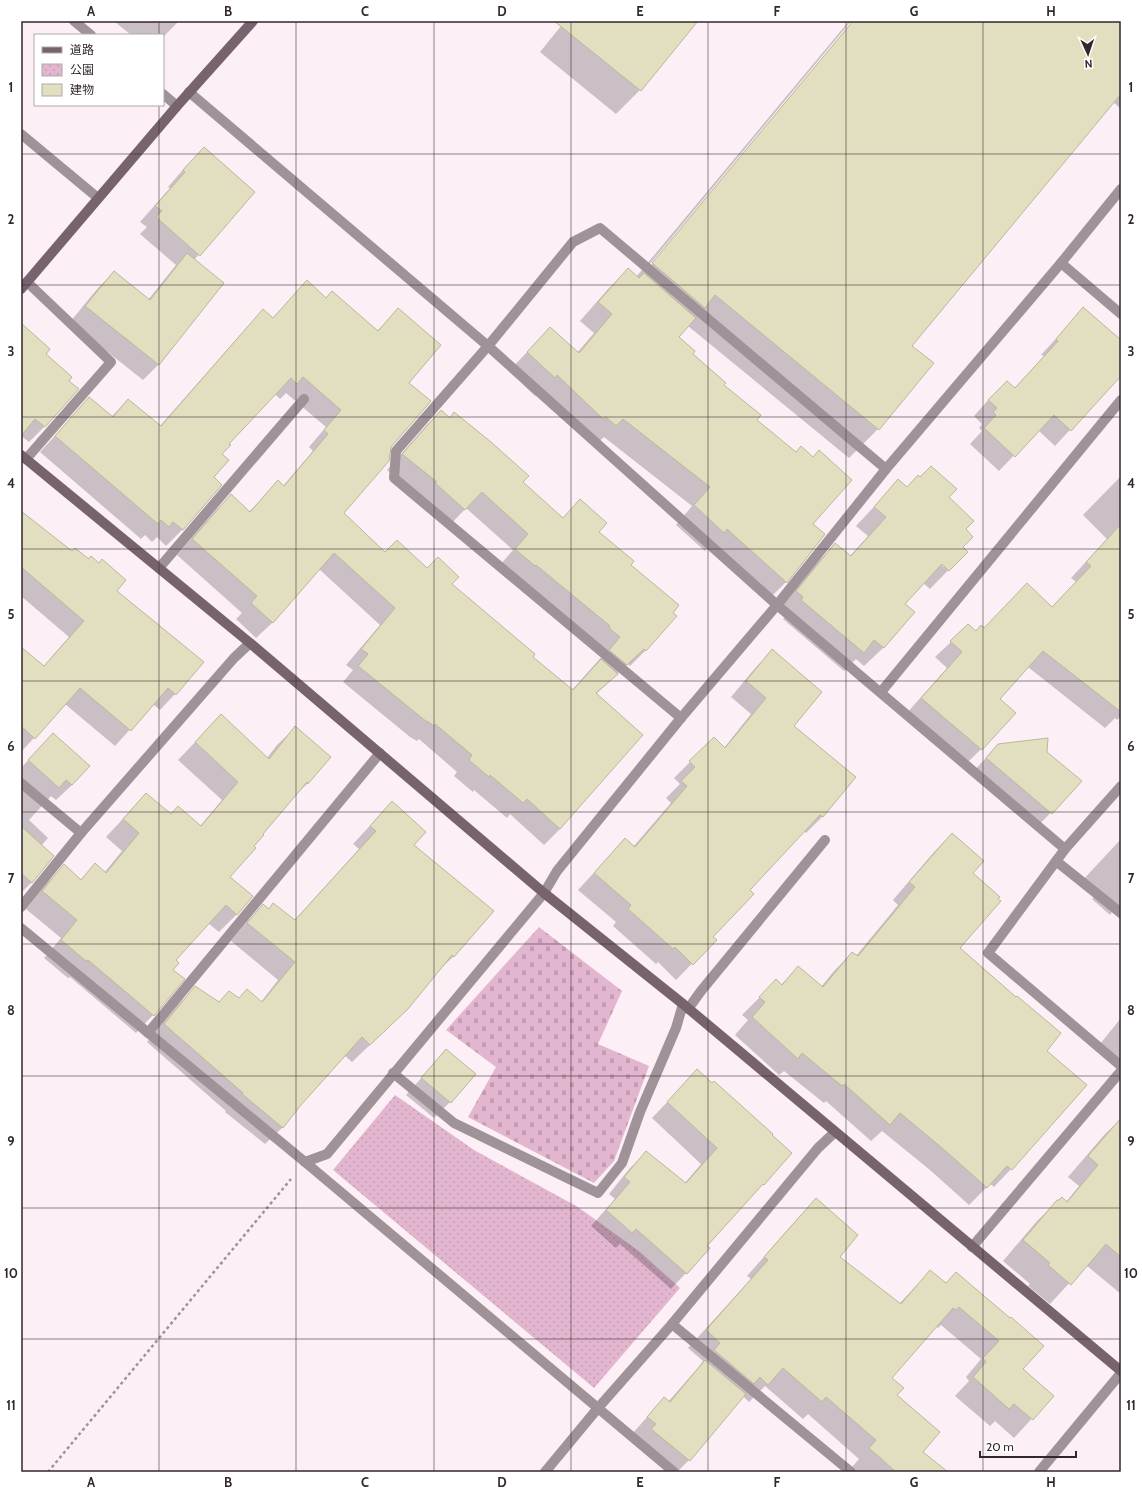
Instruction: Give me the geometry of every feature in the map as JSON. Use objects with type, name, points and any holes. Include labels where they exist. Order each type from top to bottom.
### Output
[{"type":"street","points":[[74,21],[90,34]]},
{"type":"street","points":[[253,21],[189,92],[24,285],[111,362],[23,457],[250,643],[544,893],[686,1006],[1121,1372],[1039,1472]]},
{"type":"street","points":[[189,92],[488,346],[777,605],[1065,849]]},
{"type":"street","points":[[164,95],[177,106]]},
{"type":"street","points":[[21,134],[98,198]]},
{"type":"street","points":[[305,1162],[327,1154],[544,893],[558,871],[681,718],[777,605],[886,469],[1061,263],[1121,189]]},
{"type":"street","points":[[681,718],[394,478],[396,451],[488,346],[573,242],[600,228],[886,469]]},
{"type":"street","points":[[1061,263],[1121,314]]},
{"type":"street","points":[[159,568],[304,399]]},
{"type":"street","points":[[881,692],[1121,400]]},
{"type":"street","points":[[21,907],[81,833],[234,658],[250,643]]},
{"type":"street","points":[[148,1033],[380,753]]},
{"type":"street","points":[[21,783],[81,833]]},
{"type":"street","points":[[1121,786],[1056,860],[988,953],[1121,1066]]},
{"type":"street","points":[[393,1073],[454,1123],[598,1193],[622,1163],[640,1112],[686,1006],[701,991],[825,840]]},
{"type":"street","points":[[1056,860],[1121,913]]},
{"type":"street","points":[[21,928],[305,1162],[674,1472]]},
{"type":"street","points":[[972,1247],[1121,1071]]},
{"type":"street","points":[[545,1472],[598,1408],[672,1324],[818,1148],[835,1132]]},
{"type":"street","points":[[672,1324],[851,1472]]},
{"type":"path","points":[[48,1472],[305,1162]]},
{"type":"green space","points":[[539,927],[622,991],[598,1044],[649,1066],[614,1161],[594,1183],[468,1117],[496,1067],[446,1030]]},
{"type":"green space","points":[[395,1095],[474,1150],[578,1207],[640,1252],[680,1288],[594,1388],[333,1170]]},
{"type":"building","points":[[554,21],[698,21],[641,91]]},
{"type":"building","points":[[853,21],[1121,21],[1121,94],[912,346],[934,363],[879,430],[715,295],[705,308],[652,263]]},
{"type":"building","points":[[204,147],[255,192],[200,256],[156,217],[162,211],[155,206],[185,172],[183,170]]},
{"type":"building","points":[[187,253],[224,283],[159,365],[85,306],[114,271],[150,300]]},
{"type":"building","points":[[628,268],[639,278],[644,273],[696,318],[679,337],[695,351],[693,354],[726,383],[724,385],[761,415],[757,420],[796,452],[801,446],[813,457],[819,450],[852,480],[813,524],[825,534],[787,583],[727,529],[724,533],[694,505],[710,487],[623,419],[616,426],[606,417],[603,419],[557,375],[555,378],[527,352],[550,327],[579,353],[612,314],[598,302]]},
{"type":"building","points":[[307,280],[326,298],[332,291],[378,331],[398,308],[441,345],[409,383],[431,401],[391,447],[389,461],[344,513],[385,552],[397,540],[427,568],[438,557],[459,577],[452,584],[535,654],[533,657],[573,690],[601,659],[618,674],[596,693],[643,735],[560,829],[527,799],[523,803],[490,775],[489,777],[469,760],[472,755],[435,724],[434,726],[427,722],[358,666],[368,654],[361,649],[395,608],[334,553],[273,623],[251,603],[257,596],[192,539],[231,494],[250,512],[278,480],[284,486],[328,434],[324,430],[341,410],[303,377],[297,384],[291,378],[229,444],[231,445],[222,454],[229,460],[214,477],[222,485],[183,530],[173,522],[169,527],[161,520],[158,524],[55,436],[89,397],[113,417],[128,399],[161,426],[263,309],[273,318]]},
{"type":"building","points":[[1083,307],[1121,340],[1121,376],[1071,431],[1054,415],[1015,457],[984,428],[996,415],[993,412],[997,408],[988,400],[1007,381],[1015,388],[1058,341],[1056,339]]},
{"type":"building","points":[[21,323],[50,349],[46,354],[72,377],[69,381],[79,389],[45,427],[35,419],[21,436]]},
{"type":"building","points":[[441,410],[450,418],[454,412],[491,442],[529,476],[523,482],[563,518],[580,499],[607,523],[599,532],[634,561],[631,565],[679,605],[673,613],[677,616],[646,651],[644,649],[627,665],[609,650],[620,637],[609,628],[610,626],[515,549],[528,534],[482,492],[465,510],[435,483],[437,482],[402,454]]},
{"type":"building","points":[[931,466],[957,489],[949,497],[974,521],[966,529],[973,537],[963,547],[968,552],[949,571],[942,564],[905,604],[915,612],[884,648],[874,640],[864,653],[801,600],[803,597],[796,591],[835,543],[851,556],[886,517],[874,507],[898,479],[907,487],[918,475],[920,477]]},
{"type":"building","points":[[21,511],[72,551],[75,548],[89,559],[91,556],[99,563],[102,559],[126,580],[117,591],[204,662],[176,695],[168,688],[131,731],[80,688],[35,739],[21,726],[21,647],[44,666],[84,621],[21,567]]},
{"type":"building","points":[[1121,524],[1121,712],[1043,651],[1000,699],[1016,713],[982,750],[921,698],[962,652],[950,641],[968,624],[976,631],[981,625],[984,628],[1027,583],[1052,607],[1091,566],[1086,562]]},
{"type":"building","points":[[772,649],[822,692],[794,726],[856,777],[823,817],[820,815],[750,890],[754,894],[713,937],[717,940],[693,965],[675,947],[673,949],[628,909],[631,905],[594,873],[625,838],[635,847],[687,786],[681,781],[695,767],[689,761],[714,737],[725,748],[766,698],[746,681]]},
{"type":"building","points":[[221,714],[269,759],[295,726],[331,757],[308,784],[307,782],[263,834],[264,835],[254,846],[256,848],[230,877],[253,896],[237,915],[226,905],[176,960],[179,963],[173,970],[185,979],[154,1016],[88,960],[86,961],[61,940],[77,920],[42,891],[64,864],[81,880],[95,863],[106,873],[139,833],[123,819],[146,793],[171,814],[178,806],[201,826],[238,782],[195,742]]},
{"type":"building","points":[[53,733],[90,766],[72,785],[66,780],[59,788],[28,760]]},
{"type":"building","points":[[1048,738],[1047,752],[1082,781],[1052,814],[986,758],[998,744]]},
{"type":"building","points":[[392,801],[426,832],[414,845],[494,911],[454,957],[452,955],[408,1009],[370,1045],[362,1037],[301,1105],[283,1128],[242,1094],[243,1093],[164,1024],[195,986],[219,1002],[229,991],[239,998],[247,989],[262,1002],[295,962],[247,923],[263,904],[269,909],[273,903],[295,920],[376,831],[370,826]]},
{"type":"building","points":[[21,826],[54,856],[32,883],[21,873]]},
{"type":"building","points":[[952,833],[984,861],[973,873],[1000,897],[998,899],[1001,901],[960,948],[1016,997],[1017,996],[1061,1033],[1047,1051],[1087,1085],[1012,1170],[1007,1166],[987,1188],[900,1113],[890,1125],[844,1084],[842,1086],[802,1053],[798,1059],[752,1017],[765,1002],[759,997],[776,979],[782,985],[798,966],[823,987],[852,952],[858,956],[915,887],[909,882]]},
{"type":"building","points":[[446,1049],[476,1074],[451,1103],[421,1078]]},
{"type":"building","points":[[697,1069],[712,1083],[714,1081],[792,1153],[707,1246],[710,1248],[687,1274],[636,1229],[632,1233],[606,1210],[630,1182],[624,1177],[646,1151],[686,1183],[717,1148],[667,1102]]},
{"type":"building","points":[[1121,1118],[1121,1257],[1106,1244],[1071,1285],[1048,1265],[1050,1263],[1023,1240],[1057,1200],[1062,1197],[1067,1202],[1098,1165],[1088,1156]]},
{"type":"building","points":[[816,1198],[858,1235],[840,1257],[901,1304],[930,1270],[946,1283],[956,1272],[1044,1346],[1023,1369],[1054,1396],[1033,1420],[1014,1404],[1009,1409],[973,1377],[986,1362],[983,1358],[999,1341],[959,1307],[956,1310],[953,1308],[892,1378],[904,1388],[897,1395],[940,1432],[923,1452],[948,1472],[896,1472],[869,1448],[876,1440],[826,1397],[822,1402],[783,1368],[768,1385],[760,1377],[754,1384],[714,1350],[720,1343],[706,1330],[768,1260],[764,1257]]},
{"type":"building","points":[[705,1360],[746,1394],[690,1461],[651,1429],[656,1424],[647,1417],[664,1397],[670,1402]]}]
